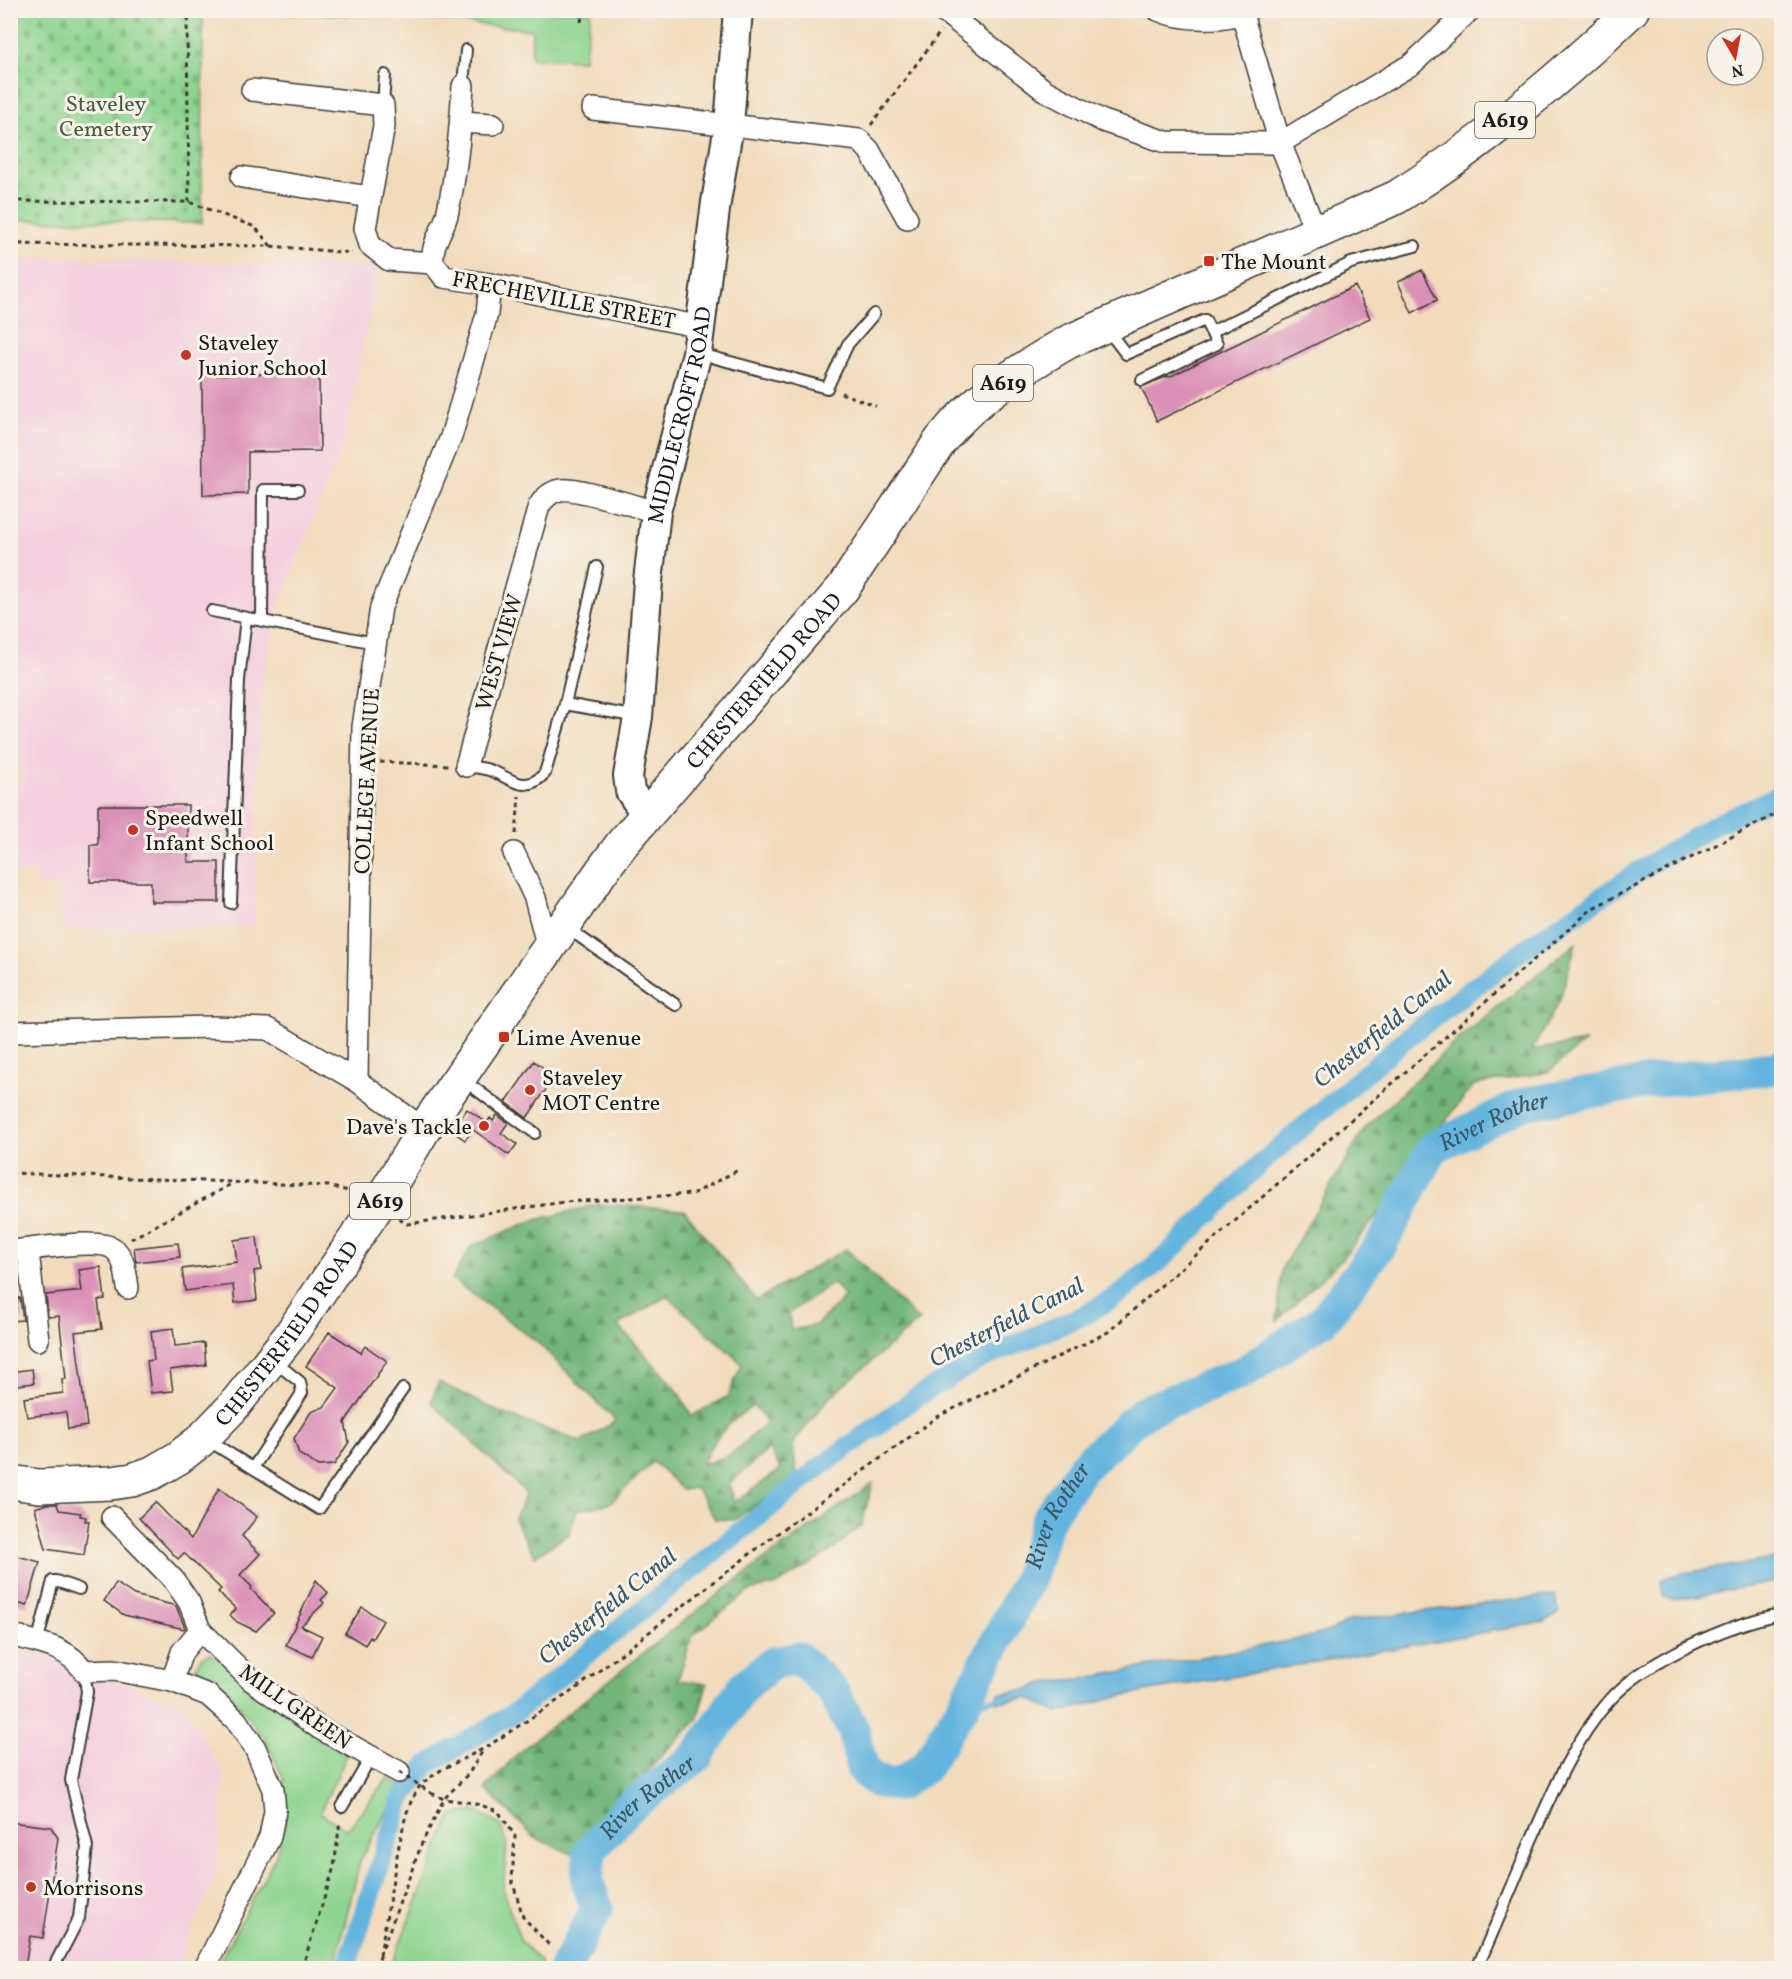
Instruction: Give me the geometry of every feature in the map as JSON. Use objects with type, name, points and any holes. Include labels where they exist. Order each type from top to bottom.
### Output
[{"type":"highway","name":"CHESTERFIELD ROAD","points":[[20,1489],[111,1483],[132,1480],[152,1473],[177,1458],[203,1437],[232,1408],[289,1337],[379,1202],[424,1129],[555,936],[621,844],[843,588],[940,440],[971,407],[1038,359],[1104,326],[1397,197],[1445,167],[1544,89],[1632,10]]},
{"type":"street","name":"MIDDLECROFT ROAD","points":[[649,813],[634,799],[628,784],[638,717],[648,581],[656,512],[699,340],[716,202],[729,125],[738,10]]},
{"type":"street","points":[[1158,10],[1166,14],[1205,19],[1245,12],[1280,143],[1316,232]]},
{"type":"street","points":[[945,13],[1044,90],[1103,121],[1166,142],[1280,143],[1412,64],[1470,10]]},
{"type":"street","name":"FRECHEVILLE STREET","points":[[463,86],[459,153],[455,175],[446,218],[432,251],[433,263],[444,277],[490,284],[699,340]]},
{"type":"street","points":[[252,90],[383,105],[384,126],[365,228],[370,246],[388,260]]},
{"type":"street","points":[[593,109],[859,140],[869,150],[907,218]]},
{"type":"street","points":[[461,122],[493,124]]},
{"type":"street","points":[[242,177],[370,197]]},
{"type":"street","name":"FRECHEVILLE STREET","points":[[388,260],[433,263]]},
{"type":"street","name":"COLLEGE AVENUE","points":[[357,1081],[363,727],[381,607],[451,437],[487,314],[490,284]]},
{"type":"street","name":"WEST VIEW","points":[[465,766],[539,506],[543,499],[550,493],[568,489],[656,512]]},
{"type":"street","points":[[514,853],[555,936]]},
{"type":"street","points":[[10,1032],[211,1027],[268,1029],[357,1081],[424,1129]]},
{"type":"street","points":[[38,1340],[19,1251],[87,1243],[101,1244],[114,1249],[125,1266],[128,1288]]},
{"type":"street","name":"MILL GREEN","points":[[112,1517],[173,1579],[189,1602],[200,1630],[251,1680],[319,1728],[399,1772]]},
{"type":"street","points":[[172,1681],[182,1652],[200,1630]]},
{"type":"street","points":[[10,1635],[63,1651],[77,1660],[84,1671],[114,1670],[172,1681],[208,1695],[236,1720],[255,1748],[273,1789],[275,1810],[270,1837],[205,1968]]},
{"type":"lane","points":[[463,86],[466,50]]},
{"type":"lane","points":[[383,105],[385,75]]},
{"type":"lane","points":[[1211,332],[1351,264],[1415,246]]},
{"type":"lane","points":[[699,340],[828,388],[848,344],[874,314]]},
{"type":"lane","points":[[1104,326],[1126,354],[1205,320],[1218,344],[1142,380]]},
{"type":"lane","points":[[262,621],[263,490],[298,490]]},
{"type":"lane","points":[[465,766],[489,770],[520,785],[531,784],[545,773],[565,704],[597,567]]},
{"type":"lane","points":[[213,611],[375,643]]},
{"type":"lane","points":[[231,903],[239,680],[246,618]]},
{"type":"lane","points":[[565,704],[638,717]]},
{"type":"lane","points":[[555,936],[676,1005]]},
{"type":"lane","points":[[462,1079],[535,1133]]},
{"type":"lane","points":[[253,1468],[302,1393],[300,1382],[271,1359]]},
{"type":"lane","points":[[203,1437],[319,1509],[403,1389]]},
{"type":"lane","points":[[37,1643],[53,1581],[79,1589]]},
{"type":"lane","points":[[1477,1968],[1557,1782],[1586,1730],[1611,1699],[1642,1671],[1704,1639],[1759,1618],[1782,1614]]},
{"type":"lane","points":[[53,1968],[79,1918],[87,1847],[71,1780],[87,1692],[84,1671]]},
{"type":"lane","points":[[342,1807],[371,1757]]},
{"type":"path","points":[[189,202],[187,28],[190,10]]},
{"type":"path","points":[[581,22],[583,10]]},
{"type":"path","points":[[859,140],[936,39],[945,13]]},
{"type":"path","points":[[10,201],[189,202],[255,227],[271,246]]},
{"type":"path","points":[[10,244],[271,246],[379,256],[388,260]]},
{"type":"path","points":[[828,388],[876,406]]},
{"type":"path","points":[[363,762],[465,766]]},
{"type":"path","points":[[514,853],[520,785]]},
{"type":"path","points":[[380,1955],[398,1850],[412,1799],[421,1784],[441,1770],[485,1748],[577,1688],[763,1544],[937,1417],[1108,1332],[1593,908],[1782,811]]},
{"type":"path","points":[[10,1173],[328,1186],[379,1202],[407,1224],[564,1202],[693,1194],[740,1169]]},
{"type":"path","points":[[114,1249],[234,1182]]},
{"type":"path","points":[[376,1968],[422,1843],[444,1799],[469,1773],[485,1748]]},
{"type":"path","points":[[399,1772],[444,1799],[474,1803],[498,1811],[515,1836],[512,1880],[523,1917],[549,1945]]},
{"type":"path","points":[[302,1968],[334,1867],[342,1807]]},
{"type":"shaded area","points":[[11,257],[379,267],[344,443],[276,612],[263,682],[254,926],[64,929],[59,886],[37,886],[36,871],[11,875],[11,789],[24,778],[10,736]]},
{"type":"shaded area","points":[[10,1647],[64,1662],[184,1706],[224,1775],[217,1871],[175,1968],[11,1968]]},
{"type":"green space","name":"Staveley Cemetery","points":[[11,10],[203,11],[202,223],[11,220]]},
{"type":"green space","points":[[240,10],[591,11],[584,60],[531,58],[532,30],[402,16],[240,13]]},
{"type":"green space","points":[[1576,943],[1560,1000],[1532,1050],[1585,1042],[1548,1072],[1474,1085],[1436,1133],[1400,1187],[1341,1260],[1277,1321],[1282,1268],[1365,1128],[1458,1039]]},
{"type":"green space","points":[[599,1204],[684,1210],[756,1300],[846,1249],[919,1321],[829,1398],[793,1443],[797,1477],[734,1520],[715,1519],[696,1488],[683,1490],[653,1462],[609,1504],[577,1510],[569,1534],[535,1556],[514,1520],[526,1493],[431,1402],[439,1382],[499,1412],[581,1442],[616,1421],[537,1342],[452,1279],[471,1246],[532,1221]],"holes":[[[833,1283],[845,1297],[816,1325],[791,1330],[789,1313]],[[667,1296],[742,1364],[728,1396],[692,1416],[675,1387],[618,1325]],[[753,1406],[767,1422],[730,1455],[703,1464],[717,1438]],[[769,1449],[781,1469],[735,1502],[729,1484]]]},
{"type":"green space","points":[[873,1483],[861,1526],[830,1552],[777,1585],[750,1591],[692,1636],[678,1680],[707,1684],[697,1720],[658,1759],[586,1843],[572,1854],[535,1838],[485,1789],[518,1753],[671,1631],[762,1561]]},
{"type":"green space","points":[[211,1653],[347,1755],[320,1812],[347,1830],[388,1778],[401,1786],[360,1861],[334,1968],[216,1968],[276,1855],[285,1819],[284,1780],[268,1744],[226,1688],[195,1667],[201,1658]]},
{"type":"green space","points":[[477,1811],[500,1825],[507,1841],[503,1891],[521,1942],[541,1962],[536,1968],[390,1968],[452,1814]]},
{"type":"water","points":[[1781,1558],[1781,1581],[1672,1600],[1663,1596],[1661,1580],[1677,1574]]},
{"type":"water","points":[[1555,1595],[1559,1612],[1545,1622],[1121,1696],[1057,1713],[1028,1698],[996,1702],[998,1694],[1029,1689],[1040,1684],[1081,1679],[1310,1637],[1332,1630],[1351,1620]]},
{"type":"building","points":[[1422,270],[1437,300],[1412,313],[1398,282]]},
{"type":"building","points":[[1355,286],[1370,318],[1157,421],[1141,387],[1169,377]]},
{"type":"building","points":[[319,373],[320,451],[248,452],[248,494],[203,495],[202,375]]},
{"type":"building","points":[[98,805],[188,805],[188,862],[219,862],[219,902],[151,902],[151,882],[90,882],[90,845],[98,845]]},
{"type":"building","name":"Staveley MOT Centre","points":[[534,1061],[555,1076],[527,1118],[506,1102]]},
{"type":"building","points":[[467,1109],[487,1123],[490,1118],[493,1121],[497,1115],[508,1123],[501,1133],[517,1144],[509,1155],[473,1130],[465,1140],[452,1131]]},
{"type":"building","points":[[257,1237],[261,1270],[254,1271],[257,1300],[235,1303],[233,1285],[185,1291],[182,1269],[237,1262],[234,1240]]},
{"type":"building","points":[[178,1243],[180,1257],[136,1262],[134,1248]]},
{"type":"building","points":[[101,1267],[105,1299],[98,1300],[102,1329],[75,1332],[87,1426],[68,1429],[66,1412],[27,1417],[24,1398],[63,1393],[62,1379],[66,1379],[59,1316],[48,1317],[46,1295],[82,1291],[79,1270]]},
{"type":"building","points":[[20,1298],[23,1320],[10,1321],[10,1299]]},
{"type":"building","points":[[173,1328],[175,1346],[204,1343],[206,1365],[170,1370],[173,1391],[151,1393],[147,1361],[154,1360],[151,1331]]},
{"type":"building","points":[[329,1332],[361,1353],[365,1346],[387,1361],[345,1422],[349,1442],[334,1465],[318,1466],[299,1454],[294,1438],[311,1412],[324,1407],[338,1388],[306,1366]]},
{"type":"building","points":[[32,1369],[34,1383],[10,1386],[10,1372]]},
{"type":"building","points":[[219,1488],[257,1517],[242,1536],[260,1554],[240,1575],[274,1613],[256,1631],[237,1622],[230,1615],[236,1609],[218,1592],[221,1589],[184,1553],[178,1559],[139,1518],[155,1502],[191,1539]]},
{"type":"building","points":[[57,1504],[59,1510],[81,1513],[80,1516],[86,1517],[85,1521],[89,1521],[84,1555],[46,1549],[35,1508]]},
{"type":"building","points":[[10,1554],[40,1562],[27,1606],[10,1601]]},
{"type":"building","points":[[316,1580],[328,1593],[321,1600],[324,1603],[301,1626],[322,1636],[312,1657],[286,1645]]},
{"type":"building","points":[[116,1583],[134,1595],[176,1606],[185,1628],[124,1615],[104,1601]]},
{"type":"building","points":[[362,1607],[383,1621],[372,1639],[370,1637],[365,1645],[345,1633]]},
{"type":"building","name":"Morrisons","points":[[10,1822],[51,1827],[58,1838],[43,1938],[30,1936],[25,1968],[10,1968]]},
{"type":"waterway","name":"Chesterfield Canal","points":[[346,1968],[402,1798],[427,1765],[514,1713],[824,1464],[917,1397],[977,1361],[1088,1313],[1120,1294],[1163,1258],[1260,1164],[1409,1036],[1522,951],[1645,867],[1716,824],[1782,794]]},
{"type":"waterway","name":"River Rother","points":[[565,1968],[597,1908],[587,1881],[590,1851],[627,1809],[696,1757],[744,1686],[773,1663],[799,1658],[832,1690],[853,1729],[863,1771],[878,1782],[898,1785],[925,1767],[964,1704],[1028,1581],[1048,1518],[1083,1467],[1143,1412],[1244,1372],[1323,1320],[1382,1243],[1433,1148],[1522,1104],[1660,1080],[1775,1068],[1782,1065]]},
{"type":"waterway","points":[[964,1704],[1003,1698]]},
{"type":"place","name":"The Mount","points":[[1209,261]]},
{"type":"place","name":"Staveley Junior School","points":[[186,355]]},
{"type":"place","name":"Speedwell Infant School","points":[[133,830]]},
{"type":"place","name":"Lime Avenue","points":[[504,1037]]},
{"type":"place","name":"Staveley MOT Centre","points":[[530,1090]]},
{"type":"place","name":"Dave's Tackle","points":[[484,1126]]},
{"type":"place","name":"Morrisons","points":[[31,1887]]}]
